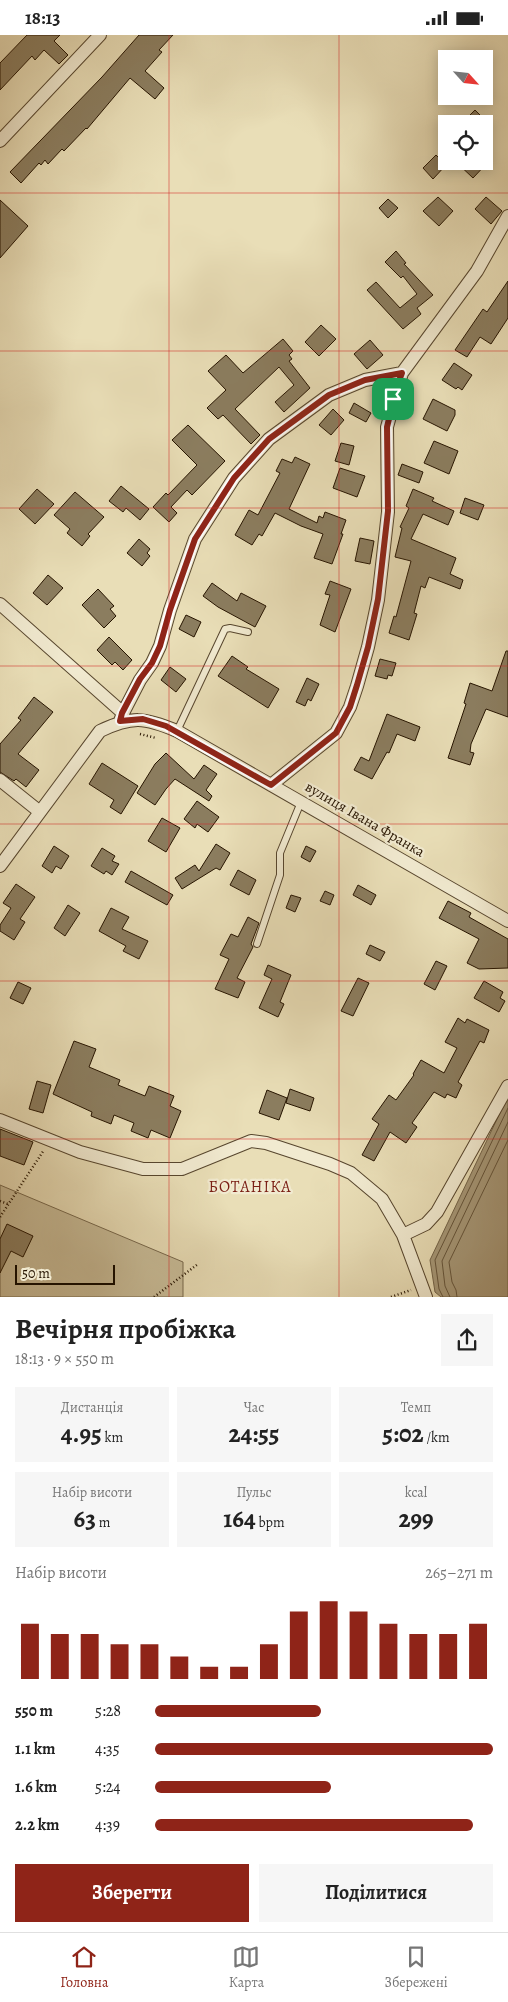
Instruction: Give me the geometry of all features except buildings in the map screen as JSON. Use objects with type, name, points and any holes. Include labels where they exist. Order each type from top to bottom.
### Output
[{"type":"street","points":[[0,141],[100,35]]},
{"type":"street","points":[[271,785],[336,733],[350,707],[368,647],[378,599],[388,511],[387,427],[397,386],[402,373],[477,271],[508,217]]},
{"type":"street","points":[[0,866],[100,731],[121,717],[140,679],[156,654],[195,539],[234,478],[269,439],[323,399],[342,388],[365,380],[402,373]]},
{"type":"street","points":[[0,604],[121,717]]},
{"type":"street","name":"вулиця Івана Франка","points":[[121,717],[143,719],[177,731],[302,801],[508,921]]},
{"type":"street","points":[[0,780],[40,812]]},
{"type":"street","points":[[403,1235],[426,1224],[437,1212],[508,1086]]},
{"type":"street","points":[[0,1120],[80,1152],[143,1169],[182,1169],[251,1141],[266,1143],[330,1164],[351,1173],[382,1199],[403,1235],[424,1292]]},
{"type":"lane","points":[[177,731],[225,629],[230,628],[248,632]]},
{"type":"lane","points":[[257,944],[280,875],[280,853],[302,801]]},
{"type":"path","points":[[139,734],[157,738]]},
{"type":"path","points":[[0,1217],[50,1140]]},
{"type":"path","points":[[0,1201],[8,1204]]},
{"type":"path","points":[[154,1297],[198,1264]]},
{"type":"path","points":[[391,1297],[424,1292]]},
{"type":"shaded area","points":[[0,1185],[183,1262],[183,1297],[0,1297]]},
{"type":"water","points":[[508,1096],[508,1297],[441,1297],[435,1292],[430,1260]]},
{"type":"district","name":"БОТАНІКА","points":[[250,1186]]},
{"type":"route","points":[[402,373],[393,399],[387,427],[388,511],[376,613],[350,707],[336,733],[281,775],[271,785],[166,726],[143,719],[120,721],[122,713],[140,679],[152,663],[160,646],[163,631],[195,539],[219,499],[253,455],[269,439],[292,421],[316,403],[342,388],[365,380],[402,373]]}]
